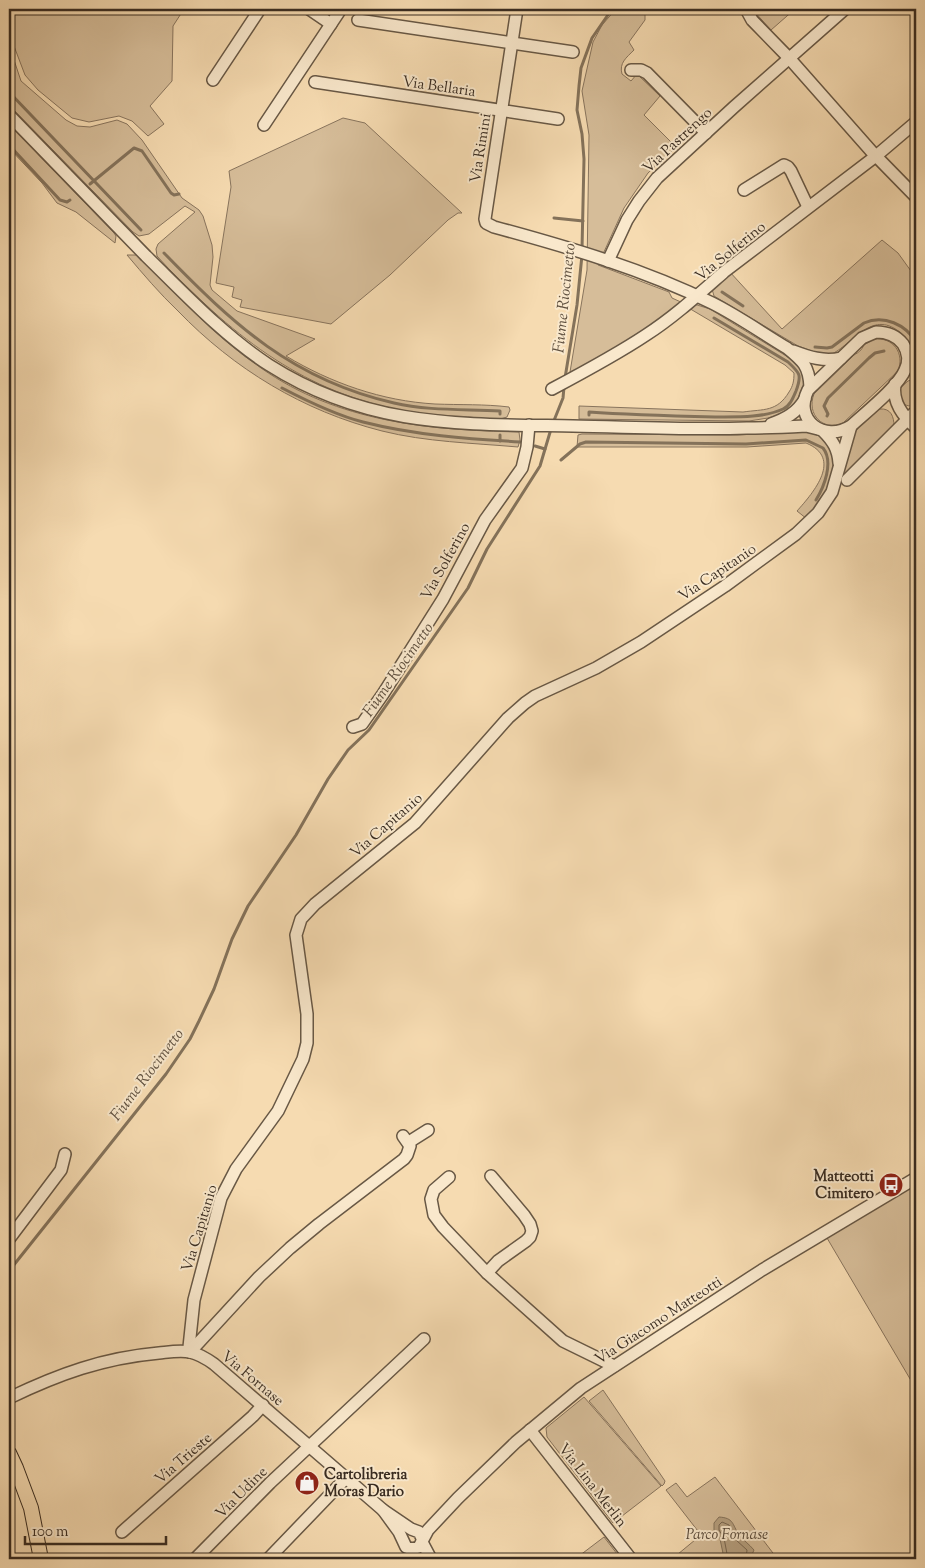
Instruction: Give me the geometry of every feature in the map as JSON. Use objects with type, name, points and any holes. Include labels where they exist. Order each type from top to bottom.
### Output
[{"type":"main road","points":[[9,1453],[31,1508],[41,1559]]},
{"type":"street","points":[[213,80],[260,9]]},
{"type":"street","points":[[309,9],[331,24]]},
{"type":"street","points":[[264,125],[341,9]]},
{"type":"street","name":"Via Rimini","points":[[517,9],[485,219],[488,225],[572,248],[608,261]]},
{"type":"street","points":[[746,9],[752,20],[916,197]]},
{"type":"street","name":"Via Pastrengo","points":[[608,261],[627,220],[647,189],[665,169],[845,9]]},
{"type":"street","points":[[358,20],[573,52]]},
{"type":"street","points":[[631,70],[641,70],[647,73],[706,133]]},
{"type":"street","name":"Via Bellaria","points":[[315,82],[558,119]]},
{"type":"street","points":[[9,115],[205,314],[251,352],[286,375],[304,385],[347,403],[397,416],[467,424],[710,428],[806,426],[839,432],[851,426],[896,384],[905,372],[907,365],[905,348]]},
{"type":"street","name":"Via Solferino","points":[[552,389],[647,335],[686,303],[698,296],[724,272],[876,156],[916,122]]},
{"type":"street","points":[[744,190],[784,165],[791,171],[808,207]]},
{"type":"street","points":[[608,261],[698,296],[787,348],[818,359],[841,358]]},
{"type":"street","points":[[759,428],[783,420],[801,406],[810,387],[862,338],[876,332],[888,333],[894,336],[916,357]]},
{"type":"street","points":[[787,348],[808,369],[810,387]]},
{"type":"street","points":[[896,384],[894,393],[904,416]]},
{"type":"street","points":[[804,399],[807,417],[830,437],[837,450],[840,467]]},
{"type":"street","points":[[874,405],[888,405],[904,416],[916,428]]},
{"type":"street","points":[[847,480],[904,416],[916,411]]},
{"type":"street","name":"Via Solferino","points":[[353,727],[362,724],[383,694],[447,592],[485,520],[522,468],[527,447],[529,425]]},
{"type":"street","name":"Via Capitanio","points":[[190,1352],[194,1300],[221,1198],[236,1169],[278,1111],[296,1076],[305,1051],[307,1043],[307,1014],[296,935],[301,919],[315,904],[415,823],[508,718],[525,703],[596,668],[641,642],[733,580],[796,534],[824,505],[832,492],[851,426]]},
{"type":"street","points":[[190,1352],[259,1277],[290,1248],[404,1158],[409,1152],[410,1146],[406,1139],[428,1130]]},
{"type":"street","points":[[9,1239],[61,1170],[65,1154]]},
{"type":"street","points":[[449,1176],[434,1190],[431,1199],[434,1215],[443,1227],[487,1273],[563,1341],[614,1366]]},
{"type":"street","points":[[487,1273],[498,1261],[526,1241],[532,1231],[524,1215],[491,1176]]},
{"type":"street","name":"Via Giacomo Matteotti","points":[[412,1529],[421,1528],[438,1517],[530,1430],[581,1388],[762,1270],[916,1178]]},
{"type":"street","name":"Via Udine","points":[[195,1559],[270,1483],[424,1339]]},
{"type":"street","name":"Via Fornase","points":[[12,1395],[93,1364],[151,1354],[190,1352],[214,1364],[383,1510],[419,1532],[425,1558]]},
{"type":"street","name":"Via Trieste","points":[[122,1532],[263,1406]]},
{"type":"street","name":"Via Lina Merlin","points":[[530,1430],[631,1559]]},
{"type":"street","points":[[268,1559],[346,1478]]},
{"type":"street","name":"Via Fornase","points":[[383,1510],[402,1538],[403,1544],[425,1558]]},
{"type":"street","name":"Via Giacomo Matteotti","points":[[422,1540],[438,1517]]},
{"type":"street","points":[[402,1538],[405,1532],[412,1529]]},
{"type":"street","points":[[412,1549],[418,1547],[422,1540]]},
{"type":"green space","points":[[9,9],[184,9],[173,26],[172,81],[150,106],[164,124],[148,136],[132,121],[119,116],[89,122],[72,118],[38,90],[25,75],[9,33]]},
{"type":"green space","points":[[616,9],[645,9],[645,20],[629,42],[634,50],[622,64],[621,70],[622,74],[631,81],[637,74],[660,96],[644,115],[676,147],[648,173],[624,208],[598,265],[669,292],[672,298],[683,303],[655,327],[603,357],[570,372],[587,270],[589,135],[582,91],[593,42],[602,25]]},
{"type":"green space","points":[[752,9],[795,9],[771,30]]},
{"type":"green space","points":[[9,45],[21,81],[66,120],[77,126],[90,127],[117,120],[127,124],[142,140],[182,198],[199,210],[203,216],[212,245],[213,257],[210,285],[212,290],[237,311],[315,339],[286,356],[339,382],[376,395],[435,404],[509,407],[510,410],[507,417],[496,419],[418,413],[384,406],[351,397],[320,384],[261,350],[205,304],[157,256],[156,249],[158,244],[195,212],[185,206],[149,234],[139,236],[9,105]]},
{"type":"green space","points":[[343,118],[365,123],[462,213],[458,213],[448,220],[390,275],[331,324],[240,307],[242,300],[232,297],[234,287],[216,283],[231,187],[229,171]]},
{"type":"green space","points":[[9,124],[114,233],[116,236],[115,243],[76,212],[57,203],[42,183],[9,148]]},
{"type":"green space","points":[[882,240],[898,253],[916,278],[916,353],[902,334],[892,327],[882,324],[865,330],[832,354],[820,354],[798,346],[714,296],[712,289],[729,271],[782,329]]},
{"type":"green space","points":[[127,255],[137,255],[227,342],[261,368],[290,386],[352,411],[385,419],[451,429],[519,432],[520,440],[518,447],[450,442],[399,435],[353,422],[298,400],[246,369],[222,351],[171,304]]},
{"type":"green space","points":[[694,304],[710,309],[796,362],[803,370],[804,383],[794,405],[781,414],[749,421],[579,419],[579,406],[743,412],[764,410],[780,403],[790,390],[794,373],[785,365],[687,307]]},
{"type":"green space","points":[[874,339],[887,341],[896,348],[900,358],[898,371],[843,423],[829,425],[823,423],[814,414],[812,408],[814,394],[864,345]]},
{"type":"green space","points":[[916,378],[916,405],[906,405],[901,402],[899,389],[908,381]]},
{"type":"green space","points":[[880,409],[887,410],[891,414],[894,426],[842,481],[849,442],[853,432],[875,411]]},
{"type":"green space","points":[[801,431],[824,439],[830,447],[834,467],[828,489],[807,519],[797,511],[817,485],[822,476],[824,466],[823,457],[817,449],[806,443],[747,447],[577,447],[578,435],[582,434],[738,435]]},
{"type":"green space","points":[[916,1184],[916,1389],[827,1238],[866,1211]]},
{"type":"green space","points":[[603,1390],[665,1481],[662,1486],[589,1401]]},
{"type":"green space","points":[[584,1397],[661,1486],[613,1523],[547,1437],[546,1428]]},
{"type":"green space","name":"Parco Fornase","points":[[715,1477],[776,1557],[773,1559],[672,1559],[701,1535],[666,1490],[676,1483],[687,1497]]},
{"type":"green space","points":[[604,1537],[621,1559],[575,1559]]},
{"type":"water","points":[[719,1517],[730,1520],[739,1535],[754,1550],[750,1559],[724,1558],[720,1539],[714,1532],[714,1523]]},
{"type":"waterway","name":"Fiume Riocimetto","points":[[582,249],[584,159],[582,134],[577,110],[581,68],[592,38],[612,9]]},
{"type":"waterway","points":[[9,92],[141,230]]},
{"type":"waterway","points":[[9,145],[60,200],[67,202],[70,200]]},
{"type":"waterway","points":[[90,184],[134,148],[142,151],[171,193],[174,195],[179,194]]},
{"type":"waterway","points":[[554,218],[583,221]]},
{"type":"waterway","points":[[164,253],[215,304],[241,326],[267,346],[325,380],[358,393],[407,406],[433,409],[500,411],[500,414]]},
{"type":"waterway","name":"Fiume Riocimetto","points":[[565,378],[577,305],[582,255]]},
{"type":"waterway","points":[[722,292],[743,306]]},
{"type":"waterway","points":[[589,415],[589,412],[741,417],[767,414],[785,408],[792,399],[799,381],[799,375],[795,369],[788,362],[714,318]]},
{"type":"waterway","points":[[815,347],[832,347],[864,323],[879,320],[900,326],[916,342]]},
{"type":"waterway","points":[[827,416],[828,414],[824,406],[828,398],[869,358],[875,353],[884,351]]},
{"type":"waterway","name":"Fiume Riocimetto","points":[[553,423],[563,398],[564,387]]},
{"type":"waterway","points":[[282,388],[332,412],[382,426],[441,436],[521,442]]},
{"type":"waterway","name":"Fiume Riocimetto","points":[[9,1271],[166,1074],[190,1039],[214,989],[232,939],[248,906],[296,835],[328,779],[348,750],[369,730],[468,588],[487,549],[540,466],[551,429]]},
{"type":"waterway","points":[[500,435],[500,441]]},
{"type":"waterway","points":[[561,460],[580,444],[586,442],[746,444],[806,440],[823,448],[828,460],[825,482],[816,500]]},
{"type":"waterway","points":[[535,446],[545,449]]},
{"type":"place","name":"Matteotti Cimitero","points":[[891,1185]]},
{"type":"place","name":"Cartolibreria Moras Dario","points":[[307,1483]]}]
